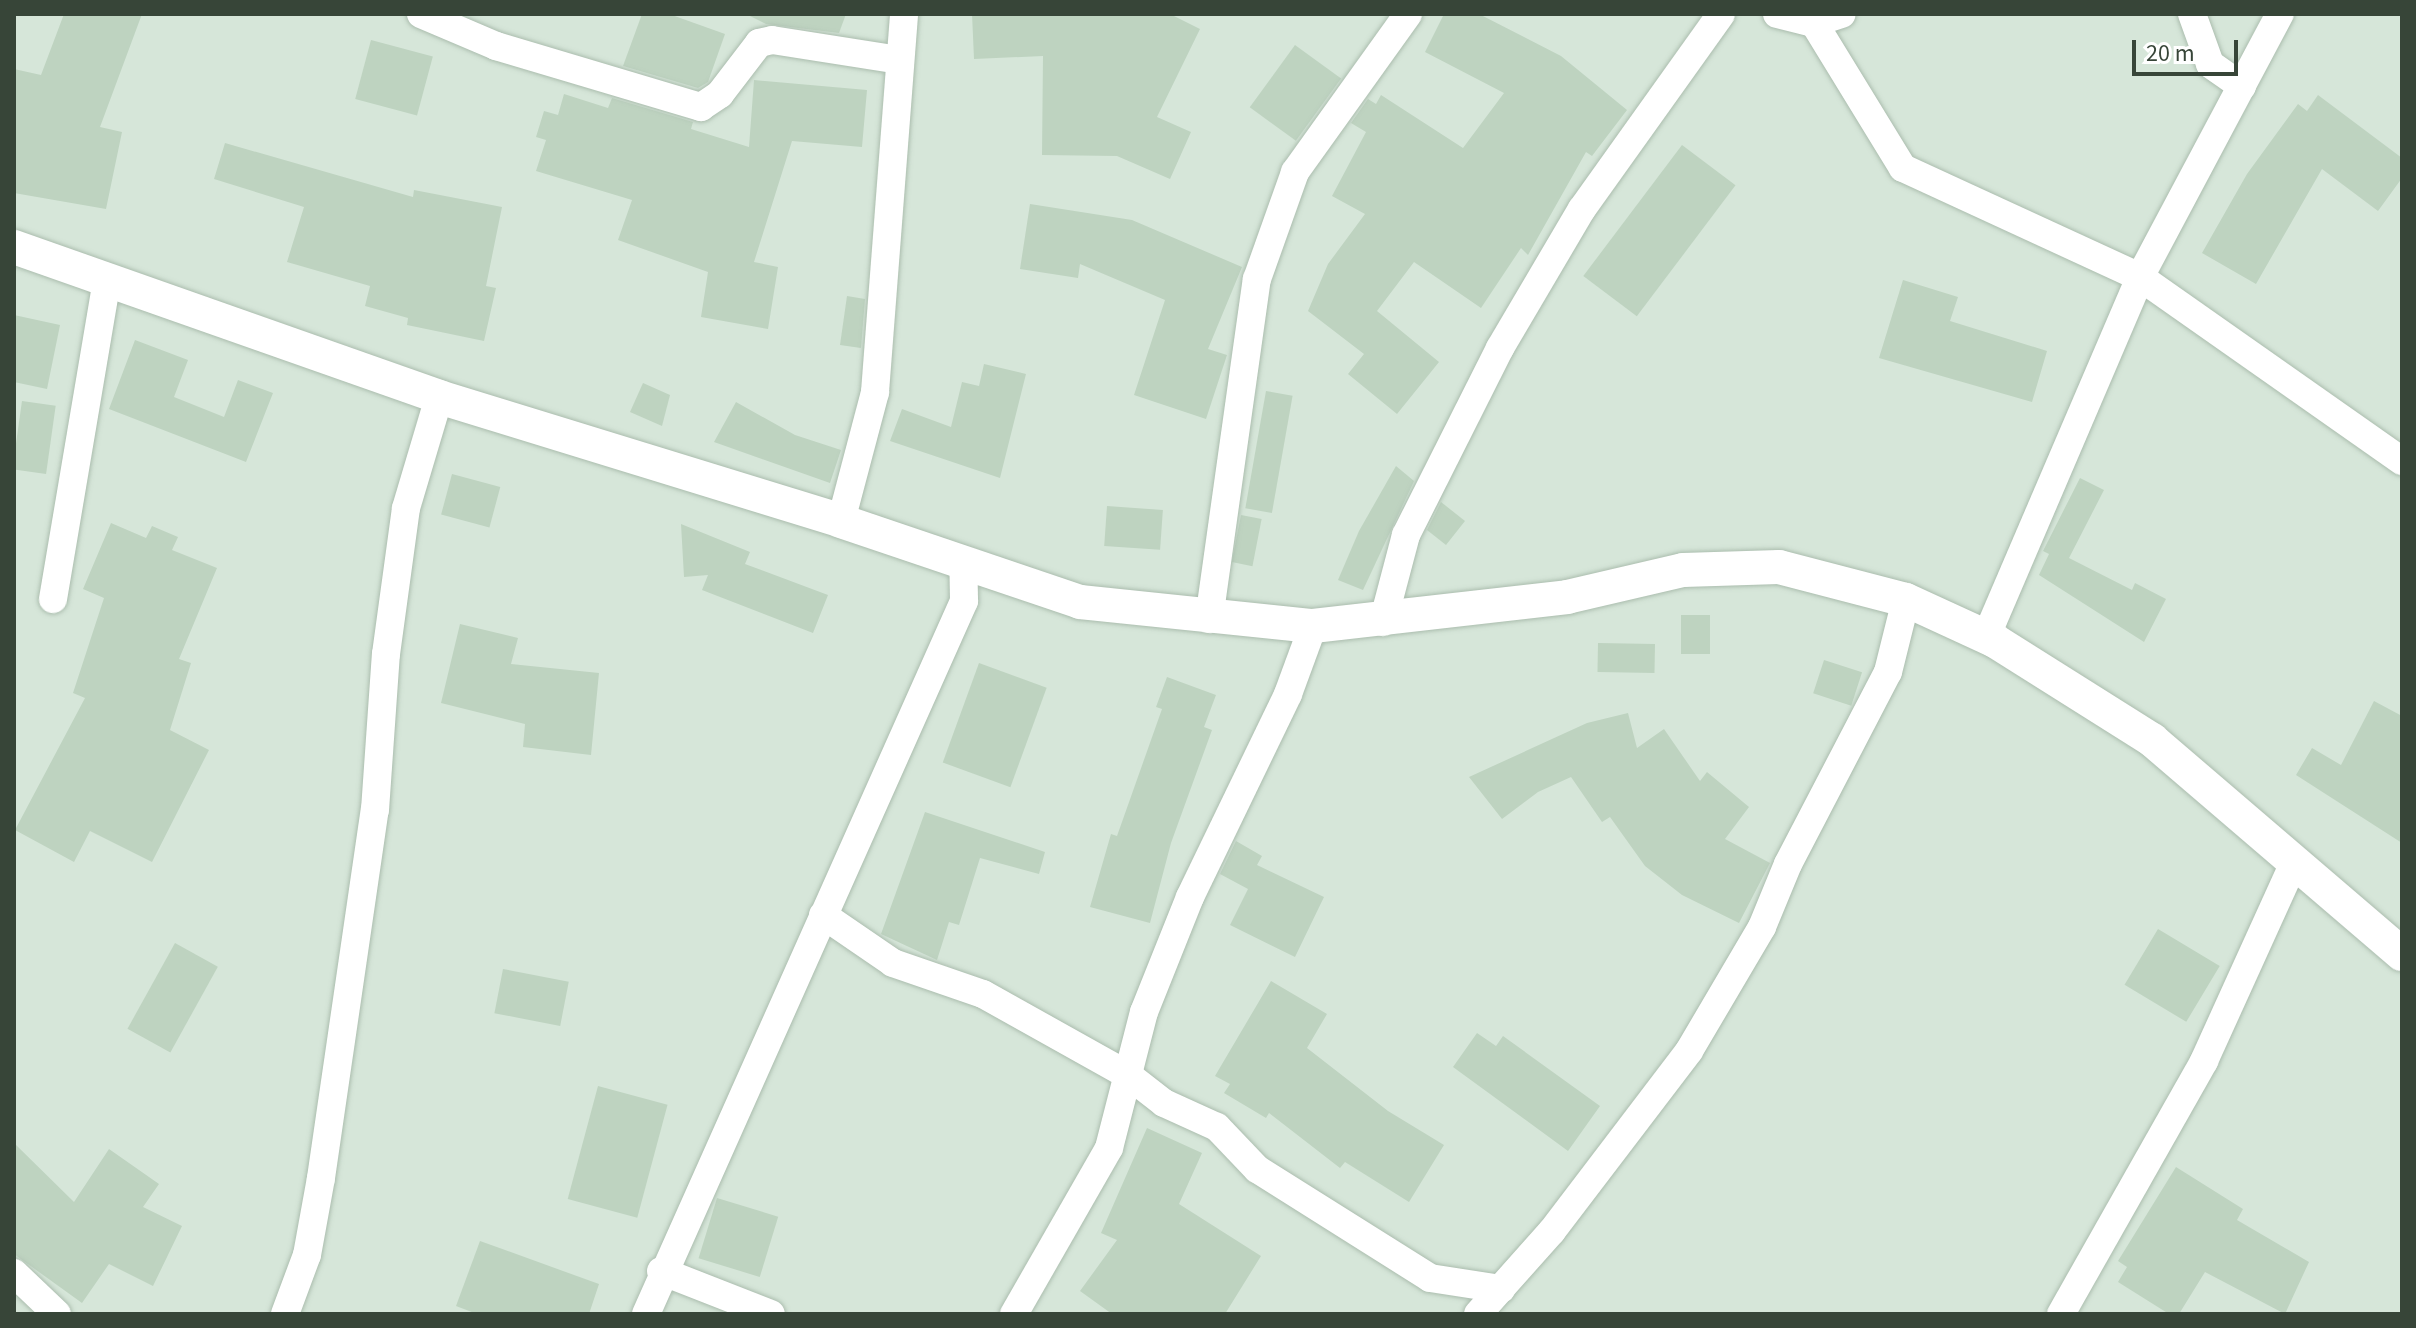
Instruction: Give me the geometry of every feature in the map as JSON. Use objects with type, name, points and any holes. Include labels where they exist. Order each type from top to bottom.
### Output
[{"type":"street","points":[[421,14],[496,46],[701,107],[720,94],[759,43],[772,40],[899,60]]},
{"type":"street","points":[[841,521],[875,392],[904,14]]},
{"type":"street","points":[[1209,619],[1257,279],[1295,172],[1408,14]]},
{"type":"street","points":[[1383,622],[1406,535],[1500,348],[1582,209],[1721,14]]},
{"type":"street","points":[[1777,14],[1814,23],[1842,14]]},
{"type":"street","points":[[2192,14],[2210,64],[2242,86]]},
{"type":"street","points":[[1986,637],[2140,277],[2280,14]]},
{"type":"street","points":[[1814,23],[1903,168],[2140,277],[2402,461]]},
{"type":"street","points":[[14,247],[439,397],[841,521],[1080,602],[1209,619],[1313,626],[1383,622],[1567,597],[1683,570],[1779,567],[1906,600],[1986,637],[2152,740],[2293,865],[2402,954]]},
{"type":"street","points":[[53,599],[107,280]]},
{"type":"street","points":[[285,1314],[307,1255],[321,1178],[375,810],[386,654],[406,508],[439,397]]},
{"type":"street","points":[[646,1314],[661,1271],[964,601],[963,562]]},
{"type":"street","points":[[1478,1314],[1552,1231],[1689,1051],[1762,927],[1788,864],[1888,672],[1906,600]]},
{"type":"street","points":[[1014,1314],[1109,1148],[1144,1012],[1190,897],[1288,694],[1313,626]]},
{"type":"street","points":[[2061,1314],[2204,1061],[2293,865]]},
{"type":"street","points":[[823,915],[893,963],[983,994],[1128,1075],[1164,1103],[1217,1127],[1257,1169],[1430,1278],[1501,1289]]},
{"type":"street","points":[[661,1271],[771,1314]]},
{"type":"street","points":[[14,1273],[57,1314]]},
{"type":"shaded area","points":[[14,14],[2402,14],[2402,1314],[14,1314]]},
{"type":"building","points":[[64,14],[142,14],[100,127],[122,132],[106,209],[14,193],[14,69],[41,75]]},
{"type":"building","points":[[642,14],[669,14],[725,34],[708,82],[698,88],[623,66]]},
{"type":"building","points":[[746,14],[846,14],[839,33],[766,24]]},
{"type":"building","points":[[972,14],[1170,14],[1200,29],[1157,117],[1191,132],[1170,179],[1117,156],[1042,155],[1043,56],[974,59]]},
{"type":"building","points":[[1444,14],[1479,14],[1561,56],[1627,110],[1592,156],[1586,152],[1528,255],[1521,248],[1481,308],[1414,262],[1377,311],[1439,362],[1397,414],[1348,374],[1364,354],[1308,311],[1328,264],[1365,214],[1332,196],[1366,132],[1351,123],[1368,99],[1376,104],[1381,95],[1463,148],[1504,93],[1425,52]]},
{"type":"building","points":[[371,40],[433,57],[417,115],[355,99]]},
{"type":"building","points":[[1295,45],[1341,79],[1296,141],[1250,107]]},
{"type":"building","points":[[754,80],[867,90],[862,147],[792,141],[754,262],[778,267],[768,329],[701,317],[708,272],[618,240],[632,200],[536,171],[546,140],[536,137],[544,111],[558,115],[564,94],[608,108],[612,98],[693,122],[691,129],[749,147]]},
{"type":"building","points":[[2318,95],[2402,158],[2402,178],[2378,211],[2322,169],[2256,284],[2202,253],[2247,174],[2298,104],[2307,111]]},
{"type":"building","points":[[225,143],[413,197],[414,190],[502,207],[486,286],[496,288],[484,341],[407,325],[408,318],[365,306],[370,286],[287,262],[304,207],[214,179]]},
{"type":"building","points":[[1682,145],[1736,185],[1637,316],[1583,276]]},
{"type":"building","points":[[1030,204],[1132,220],[1242,267],[1208,349],[1227,355],[1206,419],[1134,395],[1165,300],[1080,264],[1078,278],[1020,269]]},
{"type":"building","points":[[1903,280],[1958,297],[1950,321],[2047,351],[2032,402],[1879,358]]},
{"type":"building","points":[[847,296],[865,299],[861,348],[840,345]]},
{"type":"building","points":[[14,315],[60,325],[47,389],[14,382]]},
{"type":"building","points":[[135,340],[188,360],[174,397],[224,417],[238,380],[273,393],[246,462],[109,409]]},
{"type":"building","points":[[984,364],[1026,374],[1000,478],[890,441],[902,409],[951,427],[962,382],[979,386]]},
{"type":"building","points":[[643,383],[670,395],[662,426],[630,412]]},
{"type":"building","points":[[1266,391],[1293,396],[1272,513],[1245,508]]},
{"type":"building","points":[[22,401],[56,406],[46,474],[14,470]]},
{"type":"building","points":[[736,402],[795,435],[841,450],[830,483],[714,442]]},
{"type":"building","points":[[1396,466],[1414,481],[1363,590],[1338,580],[1359,531]]},
{"type":"building","points":[[452,474],[500,487],[489,528],[441,515]]},
{"type":"building","points":[[2080,478],[2104,490],[2069,558],[2132,590],[2135,583],[2166,599],[2144,642],[2039,575],[2049,554],[2043,551]]},
{"type":"building","points":[[1441,502],[1465,521],[1446,545],[1427,530]]},
{"type":"building","points":[[1107,506],[1163,510],[1160,550],[1104,546]]},
{"type":"building","points":[[1241,515],[1262,519],[1252,566],[1232,562]]},
{"type":"building","points":[[111,523],[146,538],[152,526],[178,537],[172,550],[217,568],[179,659],[191,663],[170,730],[209,750],[152,862],[90,831],[74,862],[15,830],[85,698],[73,693],[104,598],[83,589]]},
{"type":"building","points":[[681,524],[750,552],[745,564],[828,595],[813,633],[702,590],[708,575],[684,577]]},
{"type":"building","points":[[1681,615],[1710,615],[1710,654],[1681,654]]},
{"type":"building","points":[[460,624],[518,638],[511,664],[599,673],[591,755],[523,747],[525,724],[441,703]]},
{"type":"building","points":[[1598,643],[1655,644],[1654,673],[1597,672]]},
{"type":"building","points":[[1824,660],[1862,672],[1851,706],[1813,693]]},
{"type":"building","points":[[979,663],[1047,688],[1010,787],[943,763]]},
{"type":"building","points":[[1167,677],[1216,695],[1204,727],[1212,730],[1171,843],[1150,923],[1090,907],[1111,834],[1117,836],[1162,709],[1156,707]]},
{"type":"building","points":[[2374,701],[2402,716],[2402,843],[2296,775],[2312,748],[2341,765]]},
{"type":"building","points":[[1628,713],[1637,748],[1664,729],[1700,781],[1707,772],[1749,807],[1725,839],[1770,863],[1739,923],[1682,895],[1645,866],[1610,817],[1602,822],[1571,777],[1538,792],[1502,819],[1469,777],[1587,723]]},
{"type":"building","points":[[925,812],[1045,852],[1039,874],[980,858],[959,925],[949,922],[937,960],[881,934]]},
{"type":"building","points":[[1236,841],[1262,856],[1257,865],[1324,897],[1295,957],[1230,925],[1248,889],[1220,874]]},
{"type":"building","points":[[2158,929],[2220,966],[2186,1022],[2125,985]]},
{"type":"building","points":[[175,943],[218,967],[170,1052],[127,1029]]},
{"type":"building","points":[[503,969],[569,982],[560,1026],[494,1013]]},
{"type":"building","points":[[1271,981],[1327,1014],[1307,1048],[1388,1111],[1444,1145],[1409,1202],[1345,1162],[1340,1168],[1269,1113],[1266,1118],[1224,1093],[1230,1084],[1215,1076]]},
{"type":"building","points":[[1477,1033],[1496,1046],[1503,1036],[1600,1106],[1568,1151],[1453,1067]]},
{"type":"building","points":[[598,1086],[668,1105],[637,1218],[568,1199]]},
{"type":"building","points":[[1147,1128],[1202,1153],[1179,1204],[1261,1256],[1225,1314],[1112,1314],[1080,1291],[1117,1240],[1101,1233]]},
{"type":"building","points":[[14,1143],[74,1202],[109,1149],[159,1184],[143,1207],[182,1226],[153,1286],[109,1264],[82,1303],[14,1254]]},
{"type":"building","points":[[2176,1167],[2243,1209],[2237,1220],[2309,1262],[2285,1314],[2205,1272],[2179,1314],[2169,1314],[2118,1282],[2127,1267],[2118,1261]]},
{"type":"building","points":[[717,1198],[778,1217],[760,1277],[699,1258]]},
{"type":"building","points":[[480,1241],[599,1284],[589,1314],[477,1314],[456,1306]]}]
